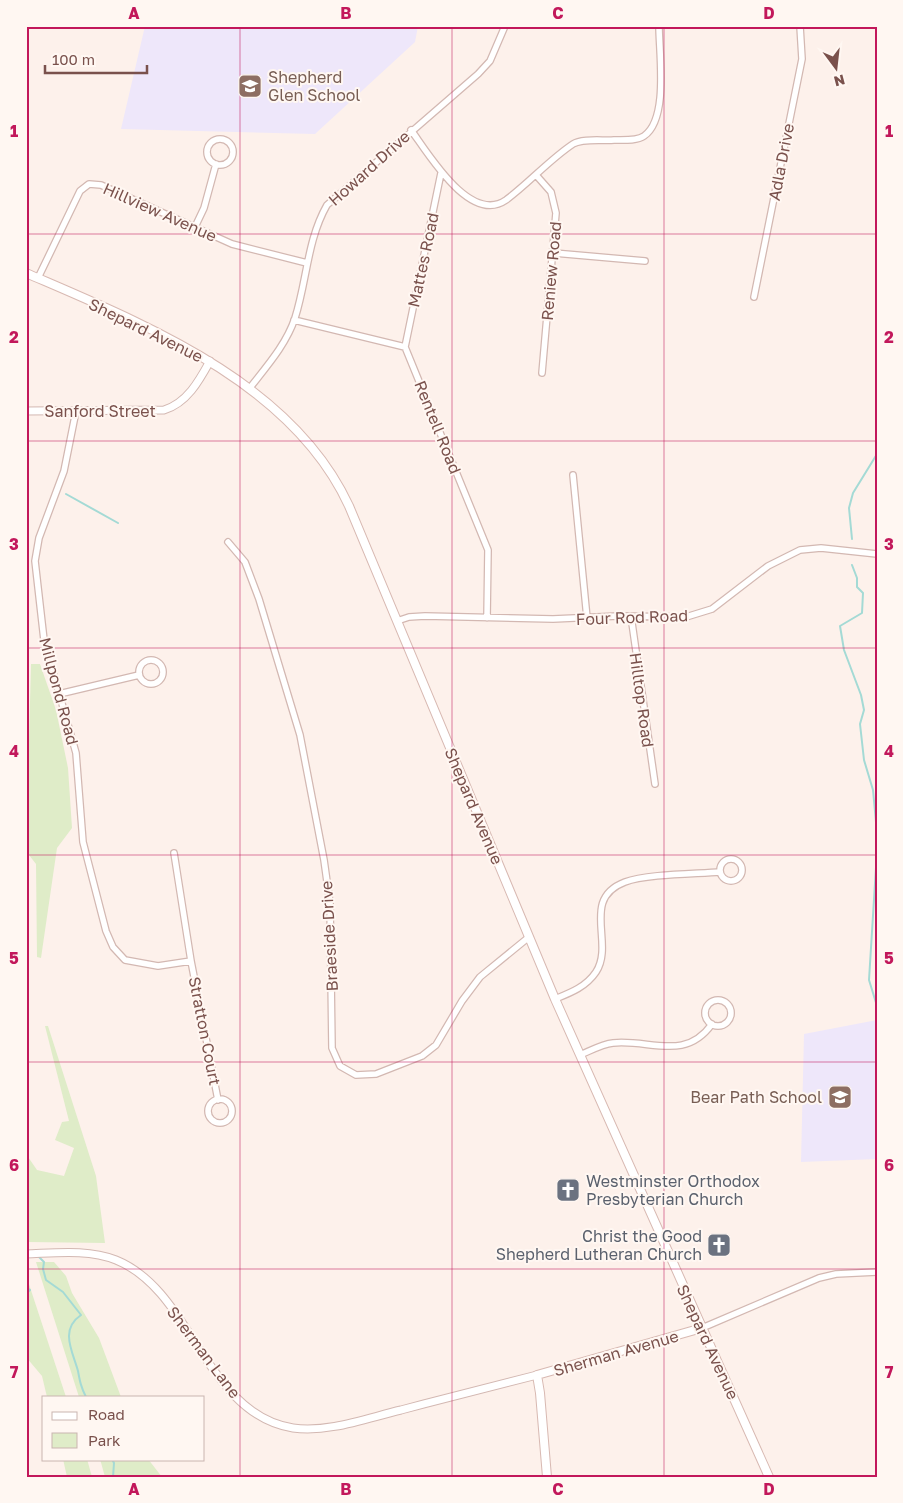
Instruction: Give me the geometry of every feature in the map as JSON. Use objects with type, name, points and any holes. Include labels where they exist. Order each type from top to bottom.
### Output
[{"type":"main road","name":"Shepard Avenue","points":[[26,273],[178,342],[210,361],[249,389],[309,443],[331,471],[349,506],[555,999],[769,1477]]},
{"type":"main road","name":"Sherman Avenue","points":[[546,1477],[537,1375],[702,1328]]},
{"type":"street","name":"Howard Drive","points":[[249,389],[281,347],[294,320],[316,227],[326,204],[478,74],[490,61],[506,26]]},
{"type":"street","points":[[411,130],[441,173],[471,199],[486,206],[504,201],[575,142],[630,140],[644,136],[655,122],[660,106],[659,26]]},
{"type":"street","name":"Adla Drive","points":[[754,297],[802,59],[800,26]]},
{"type":"street","points":[[223,140],[231,146],[232,156],[226,163],[216,164],[209,158],[208,149],[214,141],[223,140]]},
{"type":"street","points":[[195,227],[204,208],[216,164]]},
{"type":"street","name":"Mattes Road","points":[[405,347],[441,173]]},
{"type":"street","name":"Reniew Road","points":[[536,175],[551,192],[556,213],[542,373]]},
{"type":"street","name":"Hillview Avenue","points":[[38,278],[80,191],[89,184],[101,185],[232,244],[307,263]]},
{"type":"street","points":[[554,253],[645,261]]},
{"type":"street","points":[[294,320],[405,347]]},
{"type":"street","name":"Rentell Road","points":[[405,347],[488,550],[487,618]]},
{"type":"street","name":"Sanford Street","points":[[26,411],[156,411],[172,408],[187,395],[210,361]]},
{"type":"street","name":"Millpond Road","points":[[76,411],[64,471],[39,538],[35,561],[44,640],[76,752],[83,842],[106,931],[114,947],[125,960],[158,966],[191,962]]},
{"type":"street","points":[[573,475],[587,618]]},
{"type":"street","name":"Braeside Drive","points":[[228,542],[245,562],[259,600],[300,735],[324,860],[330,903],[332,1048],[340,1066],[356,1075],[376,1074],[422,1056],[436,1045],[462,1001],[480,977],[529,937]]},
{"type":"street","name":"Four Rod Road","points":[[397,621],[409,617],[686,617],[703,613],[725,601],[774,563],[800,550],[821,548],[877,554]]},
{"type":"street","name":"Hilltop Road","points":[[631,616],[655,784]]},
{"type":"street","points":[[147,661],[154,661],[161,667],[162,677],[155,683],[145,683],[139,675],[139,668],[147,661]]},
{"type":"street","points":[[60,694],[139,675]]},
{"type":"street","name":"Stratton Court","points":[[174,852],[191,962],[218,1100]]},
{"type":"street","points":[[730,859],[738,861],[742,869],[739,878],[732,882],[723,879],[720,872],[722,863],[730,859]]},
{"type":"street","points":[[555,999],[576,990],[596,972],[603,946],[599,918],[601,905],[616,887],[635,879],[720,872]]},
{"type":"street","points":[[714,1001],[722,1001],[730,1009],[729,1020],[723,1025],[712,1024],[705,1014],[707,1007],[714,1001]]},
{"type":"street","points":[[580,1055],[611,1043],[632,1042],[675,1048],[689,1043],[706,1032],[712,1024]]},
{"type":"street","name":"Stratton Court","points":[[218,1100],[227,1101],[232,1107],[230,1118],[224,1122],[213,1121],[208,1114],[209,1106],[218,1100]]},
{"type":"street","name":"Sherman Lane","points":[[26,1254],[72,1253],[110,1258],[142,1274],[161,1296],[231,1391],[250,1409],[280,1424],[307,1429],[333,1426],[537,1375]]},
{"type":"street","name":"Sherman Avenue","points":[[702,1328],[819,1278],[836,1274],[877,1272]]},
{"type":"shaded area","name":"Shepherd Glen School","points":[[145,26],[418,26],[415,42],[315,134],[121,129]]},
{"type":"shaded area","name":"Bear Path School","points":[[877,1020],[877,1159],[801,1162],[804,1034]]},
{"type":"green space","points":[[31,664],[40,664],[56,710],[68,768],[72,828],[57,848],[41,958],[37,957],[36,864],[29,855],[26,855]]},
{"type":"green space","points":[[45,1026],[48,1026],[96,1176],[105,1243],[28,1242],[26,1236],[26,1154],[37,1170],[64,1176],[74,1148],[55,1140],[62,1122],[69,1121]]},
{"type":"green space","points":[[36,1262],[54,1262],[66,1276],[72,1293],[99,1338],[121,1396],[79,1396]]},
{"type":"green space","points":[[26,1275],[66,1396],[47,1396],[42,1376],[26,1357]]},
{"type":"green space","points":[[63,1460],[87,1460],[92,1477],[67,1477]]},
{"type":"green space","points":[[100,1460],[149,1460],[162,1477],[105,1477]]},
{"type":"waterway","points":[[852,539],[849,508],[853,493],[877,454]]},
{"type":"waterway","points":[[66,494],[118,523]]},
{"type":"waterway","points":[[852,565],[857,578],[857,587],[863,593],[862,613],[840,626],[844,650],[861,695],[864,710],[860,724],[864,760],[873,790],[877,833]]},
{"type":"waterway","points":[[877,851],[869,980],[877,1006]]},
{"type":"waterway","points":[[38,1256],[44,1262],[43,1269],[46,1280],[63,1292],[81,1315],[74,1321],[71,1327],[69,1341],[86,1396]]},
{"type":"waterway","points":[[26,1287],[30,1290],[26,1294]]},
{"type":"waterway","points":[[112,1460],[113,1477]]},
{"type":"place","name":"Shepherd Glen School","points":[[250,86]]},
{"type":"place","name":"Bear Path School","points":[[840,1097]]},
{"type":"place","name":"Westminster Orthodox Presbyterian Church","points":[[568,1190]]},
{"type":"place","name":"Christ the Good Shepherd Lutheran Church","points":[[719,1245]]}]
